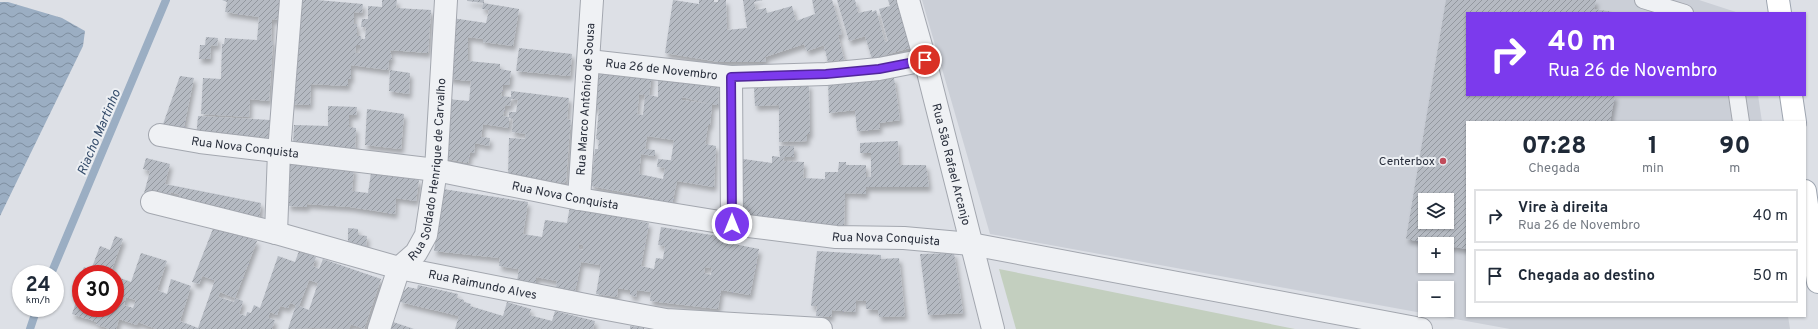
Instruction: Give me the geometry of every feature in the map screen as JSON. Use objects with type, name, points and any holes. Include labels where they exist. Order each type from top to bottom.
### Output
[{"type":"main road","points":[[1778,0],[1780,12]]},
{"type":"main road","points":[[1792,96],[1795,121]]},
{"type":"main road","points":[[1806,197],[1818,282]]},
{"type":"street","points":[[276,233],[279,152],[292,0]]},
{"type":"street","name":"Rua Soldado Henrique de Carvalho","points":[[379,329],[399,268],[416,253],[426,235],[436,170],[446,0]]},
{"type":"street","name":"Rua Marco Antônio de Sousa","points":[[579,199],[592,0]]},
{"type":"street","name":"Rua São Rafael Arcanjo","points":[[908,0],[925,60],[994,329]]},
{"type":"street","name":"Rua 26 de Novembro","points":[[589,61],[731,77],[826,74],[879,69],[925,60]]},
{"type":"street","points":[[731,77],[732,224]]},
{"type":"street","name":"Rua Nova Conquista","points":[[160,135],[200,142],[436,170],[579,199],[732,224],[836,237],[904,238],[971,244],[1421,329]]},
{"type":"street","name":"Rua Raimundo Alves","points":[[152,202],[276,233],[399,268],[591,306],[666,320],[821,329]]},
{"type":"lane","points":[[1643,0],[1682,12]]},
{"type":"lane","points":[[1737,96],[1741,121]]},
{"type":"shaded area","points":[[922,0],[1699,0],[1736,12],[1466,12],[1466,96],[1758,96],[1762,121],[1466,121],[1466,317],[1788,317],[1790,329],[1510,329],[1444,317],[1454,317],[1454,281],[1418,281],[1418,312],[990,234]]},
{"type":"green space","points":[[999,269],[1295,329],[1016,329]]},
{"type":"water","points":[[0,2],[8,2],[62,18],[85,31],[83,46],[0,216]]},
{"type":"building","points":[[222,0],[280,0],[280,2],[282,2],[278,20],[272,19],[271,41],[273,41],[269,101],[250,99],[249,117],[201,114],[203,78],[221,79],[222,44],[224,44],[225,38],[257,40],[259,17],[225,12],[227,2]]},
{"type":"building","points":[[297,0],[317,0],[363,4],[362,13],[354,12],[354,24],[357,24],[357,36],[361,36],[361,39],[365,39],[366,27],[361,27],[362,19],[368,19],[368,6],[382,7],[382,0],[397,0],[396,8],[431,10],[428,53],[390,50],[392,59],[389,60],[388,70],[351,65],[351,79],[348,79],[348,86],[311,84],[310,105],[290,104]],"holes":[[[356,45],[360,45],[360,53],[355,53]]]},
{"type":"building","points":[[484,0],[484,3],[467,1]]},
{"type":"building","points":[[673,0],[699,4],[699,0],[714,0],[714,2],[718,2],[718,0],[726,0],[727,30],[747,28],[743,0],[763,0],[754,2],[756,10],[766,8],[767,13],[792,6],[796,21],[815,14],[812,0],[832,0],[842,34],[838,35],[845,63],[829,67],[824,45],[807,51],[804,44],[765,57],[766,62],[719,62],[665,53]]},
{"type":"building","points":[[837,0],[855,0],[858,13],[872,10],[872,12],[876,10],[885,42],[888,41],[879,9],[890,6],[888,0],[899,0],[913,47],[872,59],[865,36],[849,41]]},
{"type":"building","name":"Centerbox","points":[[1446,0],[1596,0],[1594,9],[1613,12],[1466,12],[1466,96],[1615,96],[1610,121],[1466,121],[1466,249],[1454,247],[1454,237],[1418,237],[1418,241],[1406,239]]},
{"type":"building","points":[[483,3],[519,9],[513,46],[483,42],[483,39],[468,37],[468,61],[500,64],[500,69],[511,71],[509,85],[503,85],[501,96],[511,97],[511,91],[569,98],[567,119],[571,120],[566,181],[564,183],[508,176],[509,138],[525,139],[526,134],[512,132],[513,119],[509,118],[509,128],[483,124],[481,137],[490,138],[489,146],[475,143],[474,153],[470,152],[468,163],[442,158],[447,99],[469,101],[471,81],[449,79],[452,18],[486,23],[489,10],[482,9]],"holes":[[[511,99],[518,100],[516,112],[509,112],[509,117],[503,116],[505,105],[510,106]]]},
{"type":"building","points":[[206,37],[218,38],[217,46],[211,45],[210,59],[199,59],[200,45],[205,45]]},
{"type":"building","points":[[519,48],[572,54],[570,76],[516,71]]},
{"type":"building","points":[[598,66],[652,74],[649,95],[658,97],[658,75],[709,83],[704,86],[714,87],[714,84],[719,84],[718,105],[712,104],[710,125],[708,125],[705,144],[716,146],[714,187],[677,181],[672,204],[652,200],[653,198],[591,186],[595,149],[598,149],[599,140],[596,139],[599,109],[593,108]],"holes":[[[639,94],[645,95],[643,115],[637,114]],[[682,97],[710,104],[682,100]],[[647,136],[674,140],[671,160],[680,161],[658,159],[657,167],[665,168],[663,179],[639,174],[641,154],[655,156],[655,150],[645,149]]]},
{"type":"building","points":[[390,70],[410,73],[409,94],[389,91]]},
{"type":"building","points":[[180,76],[194,78],[183,131],[162,127]]},
{"type":"building","points":[[828,78],[852,82],[894,78],[900,120],[879,123],[880,129],[857,131],[855,110],[829,113]]},
{"type":"building","points":[[809,84],[810,134],[807,134],[807,141],[779,142],[779,105],[755,106],[754,88]]},
{"type":"building","points":[[328,106],[357,107],[356,115],[349,115],[349,127],[356,128],[355,149],[293,145],[294,125],[328,126]]},
{"type":"building","points":[[367,109],[404,114],[401,149],[365,145]]},
{"type":"building","points":[[198,116],[270,120],[268,143],[196,138]]},
{"type":"building","points":[[898,141],[899,165],[926,165],[929,187],[866,187],[866,194],[845,193],[844,226],[741,215],[743,159],[772,163],[772,156],[780,157],[779,146],[794,146],[794,157],[784,157],[783,161],[804,162],[803,178],[825,179],[825,172],[838,172],[839,162],[846,162],[846,165],[866,165],[866,177],[871,177],[871,153],[860,153],[860,143]]},
{"type":"building","points":[[146,158],[170,164],[165,184],[261,203],[259,222],[178,203],[180,195],[171,192],[169,200],[143,197],[150,171],[143,169]]},
{"type":"building","points":[[290,163],[354,168],[352,191],[368,193],[371,173],[409,176],[408,178],[419,180],[416,201],[396,198],[395,214],[350,207],[307,204],[307,207],[288,206]]},
{"type":"building","points":[[443,189],[528,202],[523,234],[542,237],[545,220],[567,223],[570,206],[649,223],[641,266],[654,269],[656,258],[663,259],[665,246],[658,245],[661,227],[730,238],[729,243],[759,249],[750,295],[721,290],[718,309],[650,301],[651,292],[637,290],[636,297],[630,295],[630,290],[618,288],[617,297],[596,294],[601,265],[581,262],[575,291],[556,288],[557,281],[536,277],[536,284],[517,281],[519,269],[499,266],[500,258],[434,251]],"holes":[[[579,244],[583,245],[583,250],[578,249]],[[705,267],[712,268],[711,275],[704,273]]]},
{"type":"building","points":[[214,226],[257,241],[235,298],[243,301],[239,314],[246,316],[247,312],[251,313],[254,305],[260,308],[278,256],[295,262],[299,251],[316,257],[313,266],[319,269],[323,259],[381,279],[364,329],[351,324],[349,329],[288,329],[296,305],[290,303],[288,308],[280,306],[277,315],[270,312],[268,318],[275,320],[272,329],[156,329],[138,322],[137,325],[119,319],[116,329],[109,329],[96,324],[97,322],[81,317],[124,317],[124,305],[124,279],[131,282],[141,253],[167,261],[157,290],[167,294],[171,279],[191,286],[180,321],[198,328],[215,280],[202,276],[199,284],[192,282]],"holes":[[[309,280],[318,283],[309,310],[299,306]],[[220,292],[235,298],[234,302],[218,297]],[[126,297],[136,300],[133,308],[124,305]]]},
{"type":"building","points":[[348,228],[358,229],[358,235],[367,236],[366,247],[348,243]]},
{"type":"building","points":[[115,236],[123,239],[113,265],[93,265],[100,246],[110,250]]},
{"type":"building","points":[[817,251],[881,255],[881,259],[899,258],[905,316],[879,317],[878,310],[866,309],[866,301],[856,300],[855,312],[832,310],[831,317],[816,316],[817,306],[811,306]]},
{"type":"building","points":[[954,253],[963,313],[928,315],[920,254]]},
{"type":"building","points":[[418,285],[458,294],[457,298],[471,304],[470,306],[503,316],[507,302],[531,309],[529,315],[552,321],[555,311],[595,321],[593,329],[455,329],[459,316],[400,302],[403,292],[408,287],[417,289]]},
{"type":"building","points":[[393,322],[414,329],[391,329]]},
{"type":"building","points":[[630,326],[644,328],[644,329],[630,329]]},
{"type":"waterway","name":"Riacho Martinho","points":[[55,265],[166,0]]},
{"type":"waterway","name":"Riacho Martinho","points":[[30,329],[34,317]]},
{"type":"place","name":"Centerbox","points":[[1443,161]]},
{"type":"route","points":[[732,224],[731,77],[826,74],[879,69],[925,60]]}]
